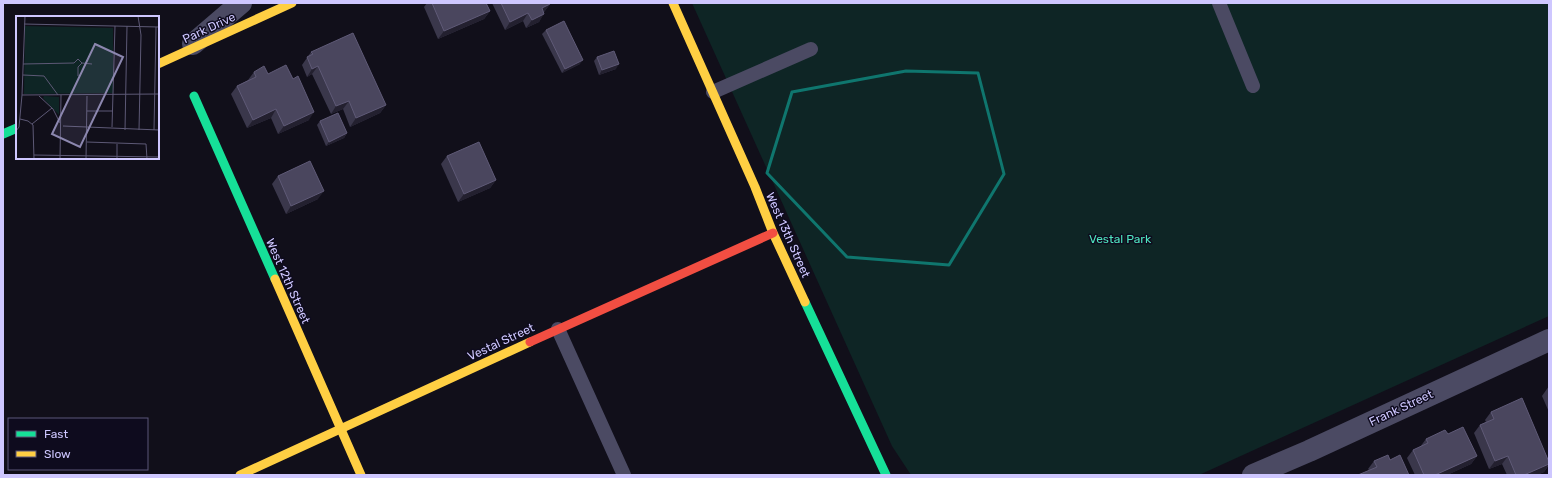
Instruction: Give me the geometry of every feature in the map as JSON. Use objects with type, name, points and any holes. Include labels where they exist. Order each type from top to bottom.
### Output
[{"type":"street","points":[[181,53],[210,30],[240,3]]},
{"type":"street","name":"Park Drive","points":[[159,64],[292,3]]},
{"type":"street","name":"West 13th Street","points":[[673,3],[755,187],[773,233],[886,475]]},
{"type":"street","name":"West 12th Street","points":[[194,96],[361,475]]},
{"type":"street","points":[[3,134],[16,128]]},
{"type":"street","name":"Vestal Street","points":[[240,475],[558,329],[773,233]]},
{"type":"street","name":"Frank Street","points":[[1253,475],[1309,451],[1549,340]]},
{"type":"lane","points":[[1219,3],[1253,86]]},
{"type":"lane","points":[[713,92],[811,48]]},
{"type":"lane","points":[[558,329],[624,475]]},
{"type":"highlighted area","points":[[906,71],[978,73],[1004,174],[949,265],[847,257],[767,173],[792,92]]},
{"type":"green space","name":"Vestal Park","points":[[692,3],[1549,3],[1549,316],[1199,475],[911,475],[892,446]]},
{"type":"building","points":[[432,3],[486,3],[490,11],[444,31]]},
{"type":"building","points":[[501,3],[550,4],[542,8],[544,14],[532,20],[528,13],[510,22]]},
{"type":"building","points":[[564,21],[583,60],[565,69],[546,30]]},
{"type":"building","points":[[353,33],[386,105],[356,118],[349,101],[336,106],[318,66],[312,69],[307,57],[313,54],[311,52]]},
{"type":"building","points":[[614,51],[619,64],[602,70],[597,57]]},
{"type":"building","points":[[286,65],[293,79],[298,76],[314,112],[284,126],[276,109],[253,120],[237,86],[256,77],[254,72],[264,66],[268,74]]},
{"type":"building","points":[[338,113],[347,133],[329,142],[320,121]]},
{"type":"building","points":[[479,142],[496,180],[464,194],[447,156]]},
{"type":"building","points":[[310,161],[324,191],[291,206],[278,176]]},
{"type":"building","points":[[1522,398],[1549,464],[1524,475],[1516,475],[1508,456],[1495,461],[1480,425],[1494,419],[1491,412]]},
{"type":"building","points":[[1463,427],[1477,456],[1435,475],[1424,475],[1413,450],[1428,443],[1426,439],[1445,430],[1448,434]]},
{"type":"building","points":[[1388,455],[1390,460],[1400,455],[1409,475],[1358,475],[1377,467],[1374,461]]},
{"type":"traffic: fast","points":[[194,96],[275,279]]},
{"type":"traffic: fast","points":[[3,134],[16,128]]},
{"type":"traffic: fast","points":[[805,302],[886,475]]},
{"type":"traffic: slow","points":[[159,64],[292,3]]},
{"type":"traffic: slow","points":[[673,3],[755,187],[773,233],[805,302]]},
{"type":"traffic: slow","points":[[275,279],[361,475]]},
{"type":"traffic: slow","points":[[240,475],[530,342]]},
{"type":"traffic: jam","points":[[530,342],[773,233]]}]
